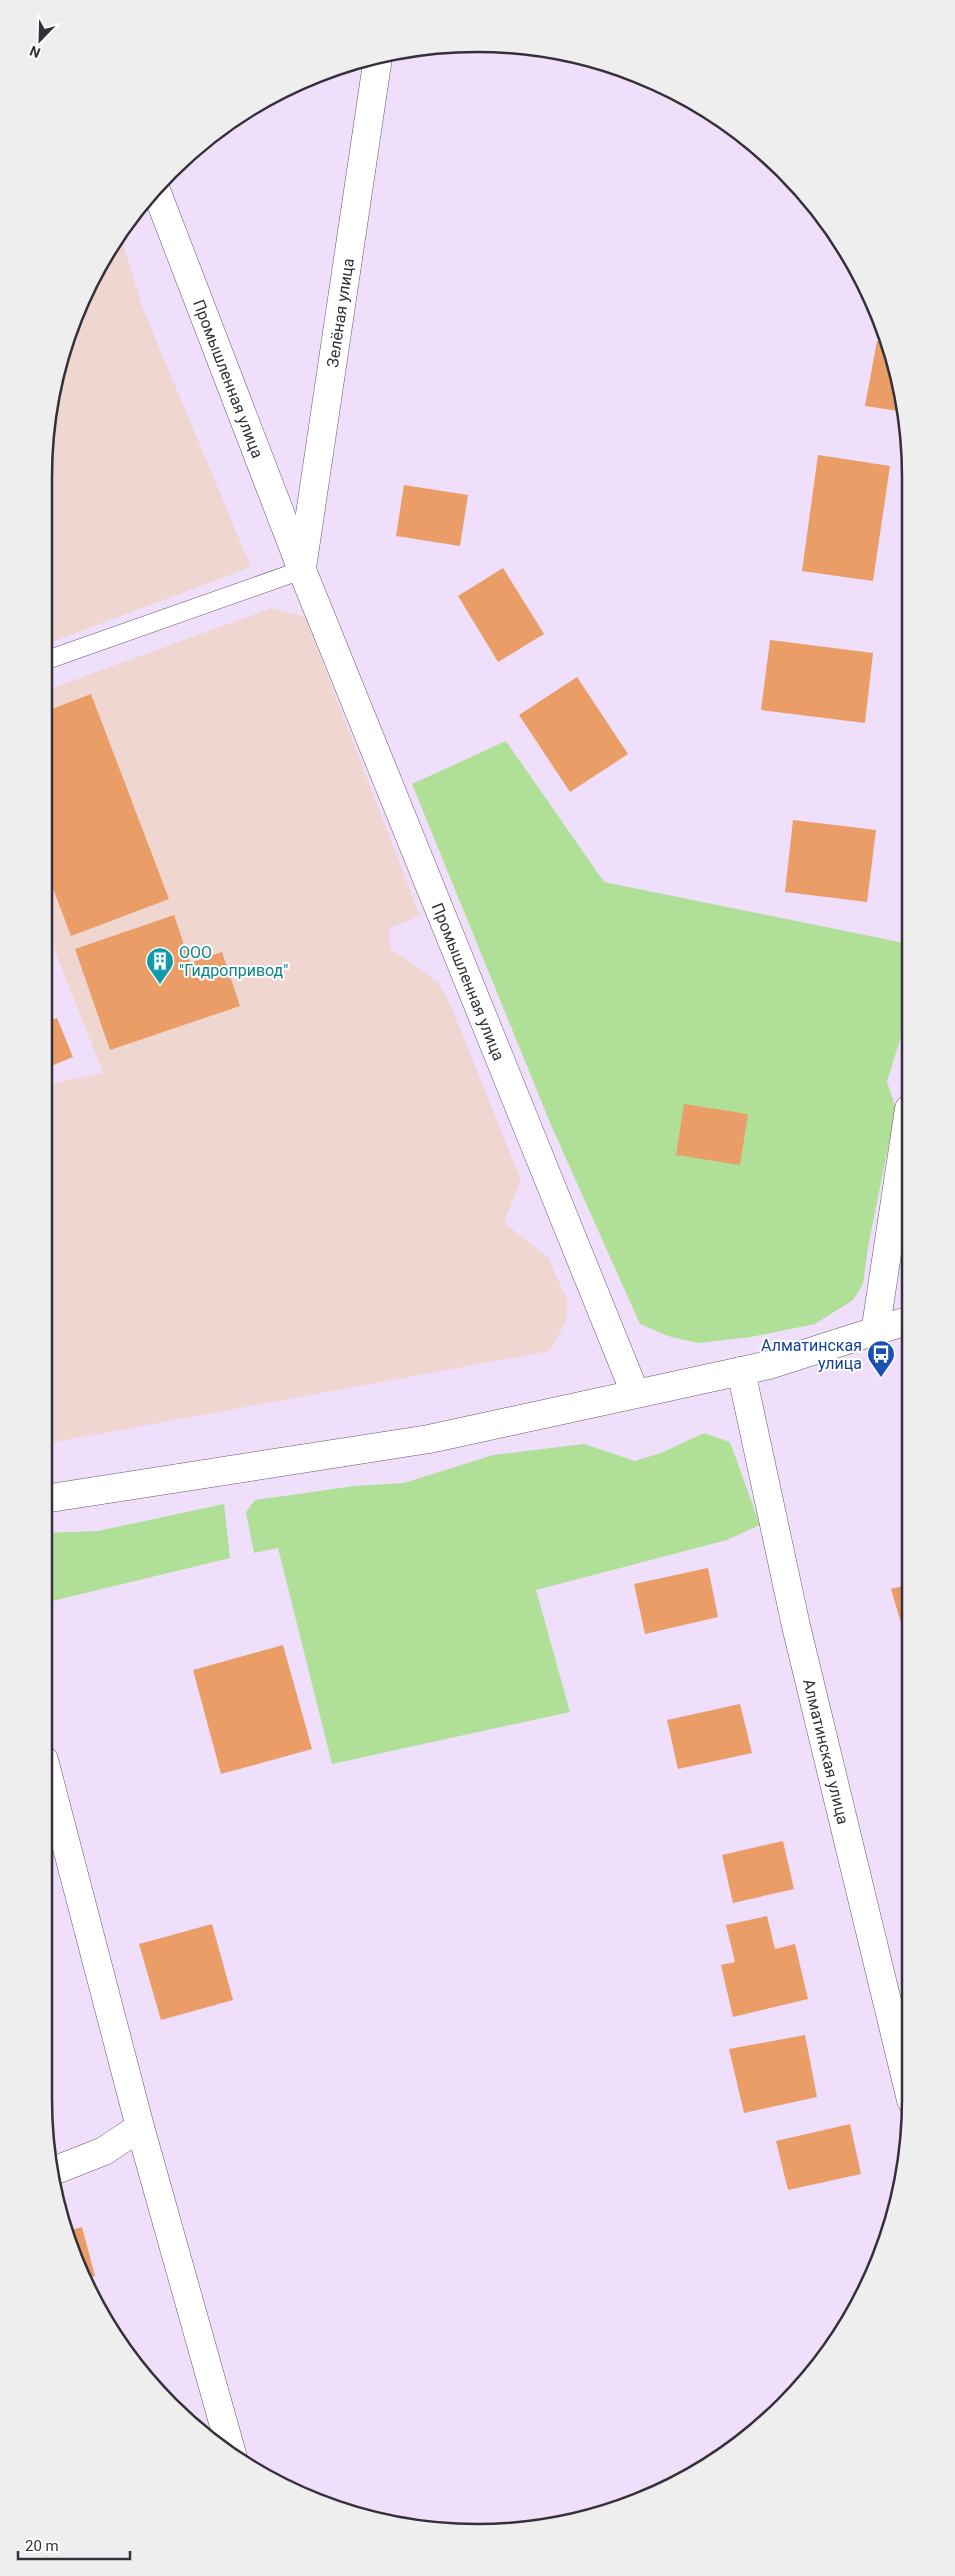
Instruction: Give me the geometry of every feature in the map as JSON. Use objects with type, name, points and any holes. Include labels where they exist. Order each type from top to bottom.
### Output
[{"type":"street","name":"Зелёная улица","points":[[302,570],[377,65]]},
{"type":"street","name":"Промышленная улица","points":[[158,196],[302,570],[635,1393]]},
{"type":"street","points":[[875,1333],[902,1155]]},
{"type":"street","points":[[52,1498],[429,1439],[741,1371],[875,1333],[902,1323]]},
{"type":"street","name":"Алматинская улица","points":[[741,1371],[796,1626],[902,2063]]},
{"type":"street","points":[[52,1791],[140,2127],[229,2443]]},
{"type":"street","points":[[59,2169],[104,2151],[140,2127]]},
{"type":"lane","points":[[52,658],[302,570]]},
{"type":"shaded area","points":[[123,243],[143,309],[251,567],[52,642],[52,478],[56,422],[67,368],[75,341],[96,290]]},
{"type":"shaded area","points":[[272,608],[305,617],[420,916],[389,928],[391,949],[437,981],[450,1004],[521,1180],[504,1223],[548,1257],[567,1300],[566,1321],[550,1351],[52,1443],[52,1083],[103,1073],[52,943],[52,688]]},
{"type":"green space","points":[[506,741],[604,882],[902,943],[902,1033],[887,1082],[896,1108],[868,1247],[863,1284],[853,1300],[815,1324],[751,1337],[698,1343],[668,1336],[640,1324],[551,1125],[412,784]]},
{"type":"green space","points":[[704,1433],[730,1442],[760,1525],[727,1540],[536,1590],[570,1712],[332,1764],[278,1548],[254,1553],[246,1512],[255,1500],[355,1486],[404,1483],[493,1455],[584,1444],[635,1461],[661,1453]]},
{"type":"green space","points":[[224,1504],[230,1558],[52,1601],[52,1533],[98,1531]]},
{"type":"building","points":[[877,341],[880,341],[897,411],[865,406]]},
{"type":"building","points":[[818,455],[890,466],[873,581],[802,571]]},
{"type":"building","points":[[404,485],[468,495],[460,546],[396,536]]},
{"type":"building","points":[[503,568],[544,634],[498,662],[458,596]]},
{"type":"building","points":[[770,640],[873,653],[865,723],[761,710]]},
{"type":"building","points":[[577,677],[628,754],[570,792],[519,715]]},
{"type":"building","points":[[91,694],[169,899],[71,936],[52,886],[52,709]]},
{"type":"building","points":[[793,820],[876,830],[867,902],[785,892]]},
{"type":"building","name":"ООО \"Гидропривод\"","points":[[174,915],[190,963],[222,952],[240,1006],[110,1050],[75,949]]},
{"type":"building","points":[[57,1018],[73,1057],[52,1066],[52,1020]]},
{"type":"building","points":[[684,1104],[748,1114],[740,1165],[676,1155]]},
{"type":"building","points":[[708,1568],[718,1617],[645,1634],[634,1584]]},
{"type":"building","points":[[902,1586],[902,1627],[891,1589]]},
{"type":"building","points":[[283,1645],[312,1749],[221,1774],[193,1670]]},
{"type":"building","points":[[740,1704],[752,1753],[678,1769],[667,1720]]},
{"type":"building","points":[[783,1841],[794,1889],[733,1903],[722,1855]]},
{"type":"building","points":[[767,1916],[775,1949],[795,1944],[808,1999],[733,2017],[721,1965],[735,1962],[726,1925]]},
{"type":"building","points":[[212,1924],[233,2000],[161,2020],[139,1944]]},
{"type":"building","points":[[805,2035],[817,2097],[744,2113],[729,2049]]},
{"type":"building","points":[[850,2124],[861,2174],[788,2190],[776,2141]]},
{"type":"building","points":[[82,2227],[95,2276],[92,2277],[73,2229]]},
{"type":"place","name":"ООО \"Гидропривод\"","points":[[160,985]]},
{"type":"place","name":"Алматинская улица","points":[[881,1378]]}]
